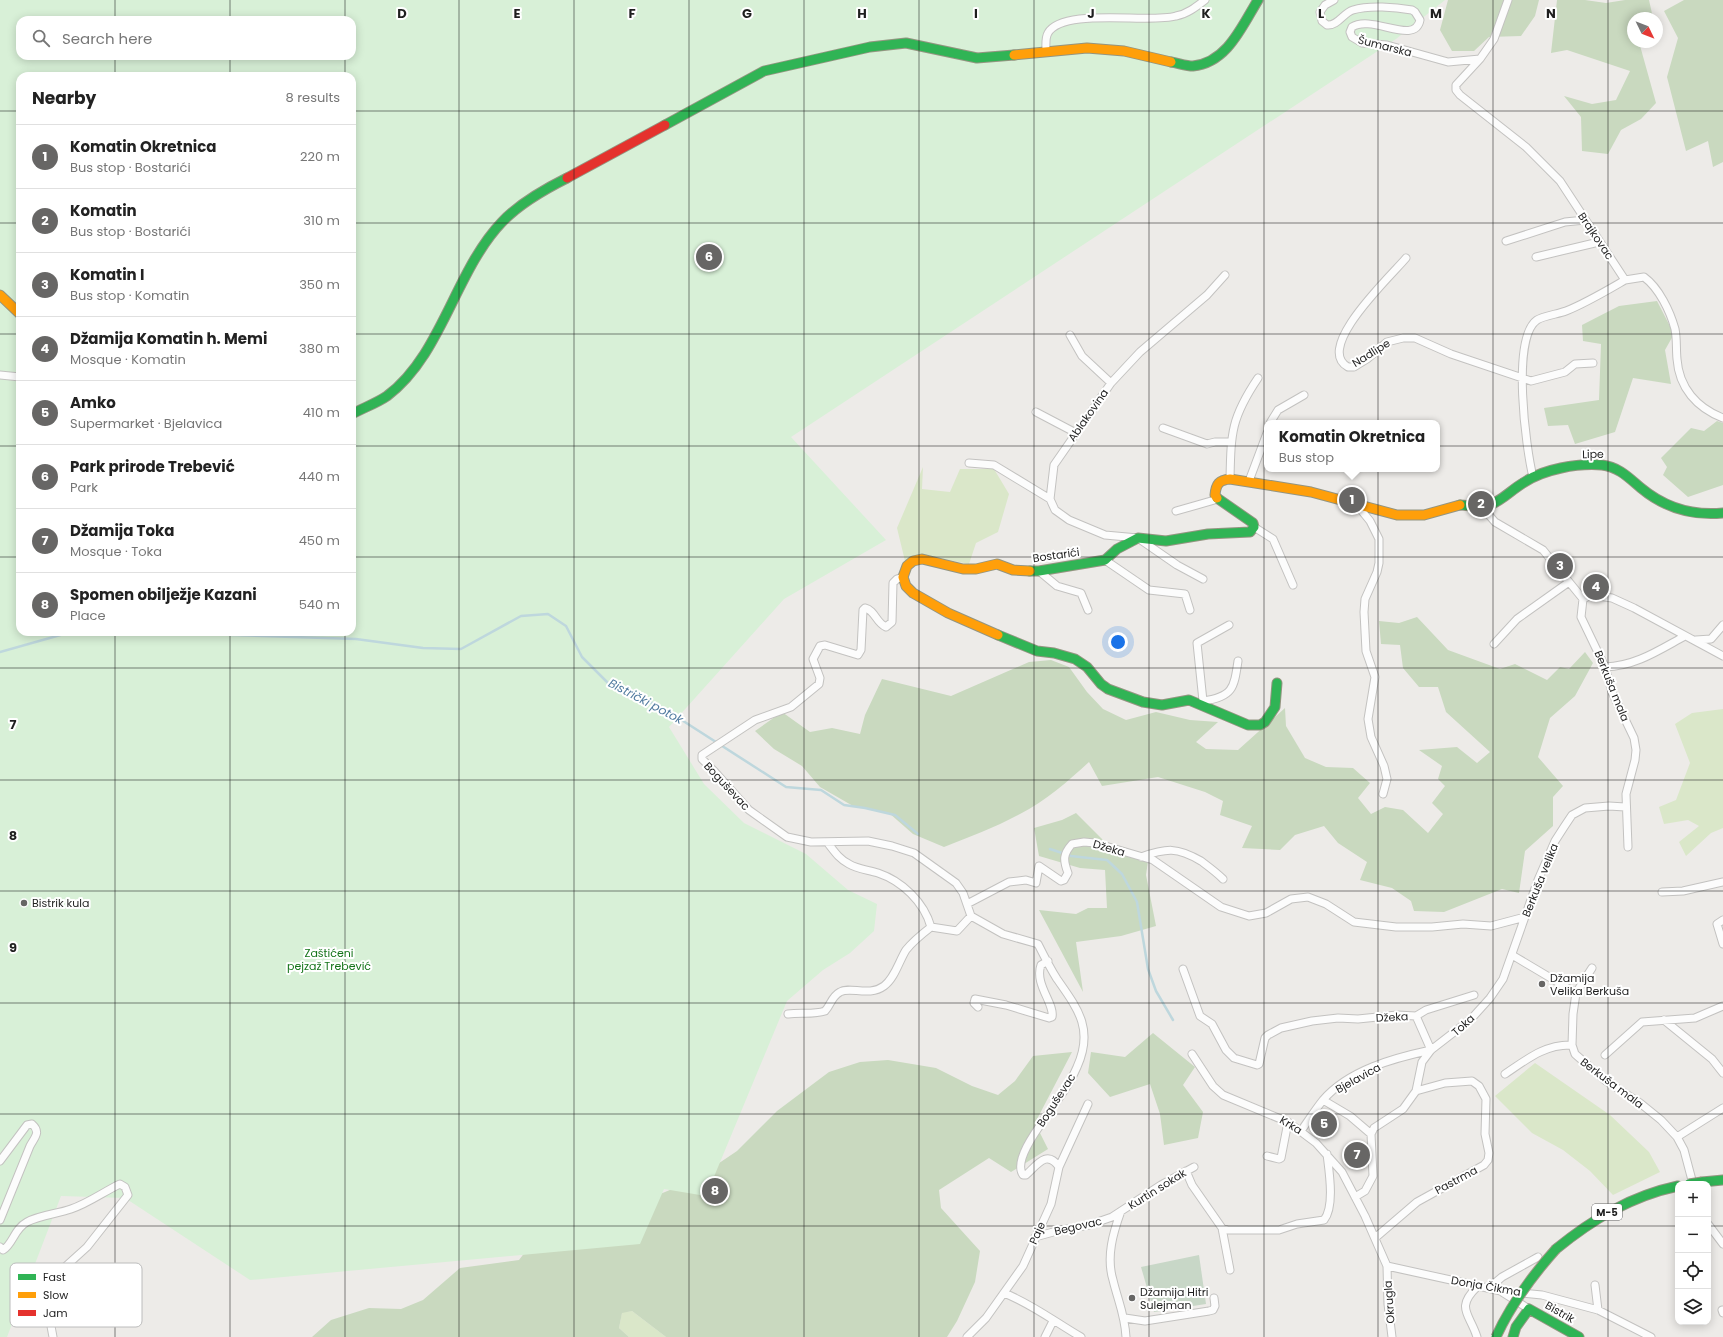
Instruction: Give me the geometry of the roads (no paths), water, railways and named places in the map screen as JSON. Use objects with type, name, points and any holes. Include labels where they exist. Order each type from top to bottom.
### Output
[{"type":"main road","points":[[356,412],[387,396],[408,375],[424,354],[480,250],[502,222],[518,209],[568,177],[764,71],[870,47],[906,43],[977,58],[1087,48],[1124,51],[1191,66],[1209,63],[1226,49],[1258,0]]},
{"type":"main road","points":[[0,294],[16,310]]},
{"type":"main road","name":"Lipe","points":[[1482,507],[1504,497],[1533,477],[1572,466],[1600,464],[1612,466],[1621,470],[1656,499],[1672,508],[1687,512],[1723,513]]},
{"type":"main road","points":[[1138,538],[1166,541],[1208,534],[1246,533],[1252,530],[1254,527],[1250,519],[1218,499],[1214,492],[1216,486],[1222,480],[1230,479],[1302,490],[1339,499],[1384,514],[1409,516],[1431,515],[1460,505],[1482,507]]},
{"type":"main road","name":"Bostarići","points":[[903,577],[907,566],[913,561],[922,559],[963,569],[976,570],[997,564],[1013,570],[1039,571],[1105,560],[1117,550],[1138,538]]},
{"type":"main road","points":[[903,577],[906,586],[913,593],[976,626],[1037,651],[1054,653],[1074,659],[1087,667],[1101,684],[1114,692],[1143,702],[1162,705],[1175,704],[1189,700],[1203,703],[1248,725],[1260,725],[1276,707],[1277,683]]},
{"type":"main road","points":[[1711,1181],[1723,1180]]},
{"type":"main road","name":"M-5","points":[[1496,1337],[1514,1300],[1531,1277],[1556,1249],[1596,1218],[1627,1200],[1665,1188],[1675,1186]]},
{"type":"main road","name":"Bistrik","points":[[1513,1337],[1516,1327],[1529,1309],[1579,1337]]},
{"type":"street","points":[[1046,51],[1048,33],[1055,26],[1070,21],[1096,18],[1162,18],[1176,16],[1192,10],[1205,0]]},
{"type":"street","name":"Šumarska","points":[[1334,0],[1325,5],[1320,12],[1322,21],[1327,25],[1333,25],[1347,13],[1354,10],[1370,8],[1407,9],[1415,12],[1418,16],[1419,24],[1407,32],[1371,23],[1356,24],[1352,27],[1350,32],[1352,36],[1362,43],[1387,45],[1448,62],[1480,59]]},
{"type":"street","points":[[1480,59],[1494,39],[1508,0]]},
{"type":"street","name":"Brajkovac","points":[[1480,59],[1456,85],[1456,90],[1460,95],[1526,147],[1560,182],[1625,280]]},
{"type":"street","points":[[1506,241],[1565,222],[1585,220]]},
{"type":"street","points":[[1536,257],[1599,242]]},
{"type":"street","name":"Nadlipe","points":[[1406,258],[1366,300],[1354,317],[1346,332],[1339,352],[1341,361],[1345,366],[1348,368],[1354,367],[1387,342],[1403,338],[1414,338],[1451,354],[1522,379]]},
{"type":"street","name":"Ablakovina","points":[[1050,499],[1054,465],[1111,383],[1140,352],[1207,295],[1225,275]]},
{"type":"street","points":[[1533,477],[1528,457],[1522,379],[1522,364],[1526,340],[1530,328],[1536,321],[1566,311],[1625,280],[1644,277],[1658,292],[1674,328],[1678,373],[1683,386],[1693,399],[1704,408],[1723,418]]},
{"type":"street","points":[[1070,335],[1082,356],[1111,383]]},
{"type":"street","points":[[1522,379],[1538,380],[1565,372],[1575,364],[1593,363]]},
{"type":"street","points":[[0,375],[16,377]]},
{"type":"street","points":[[1230,479],[1231,442],[1236,416],[1245,397],[1258,378]]},
{"type":"street","points":[[1272,420],[1278,410],[1304,395]]},
{"type":"street","points":[[1036,412],[1076,433]]},
{"type":"street","points":[[1163,428],[1207,444],[1215,442],[1231,442]]},
{"type":"street","points":[[1249,481],[1264,442]]},
{"type":"street","points":[[969,463],[994,465],[1050,499],[1055,510],[1069,520],[1105,535],[1138,538],[1177,565],[1203,579]]},
{"type":"street","points":[[1176,511],[1218,499]]},
{"type":"street","points":[[1357,505],[1370,521],[1379,539],[1379,563],[1377,572],[1365,599],[1364,612],[1366,651],[1375,677],[1368,719],[1371,737],[1384,766],[1387,780],[1383,794]]},
{"type":"street","points":[[1482,507],[1495,522],[1543,550],[1583,599],[1591,595],[1612,598],[1634,608],[1723,656]]},
{"type":"street","points":[[1254,527],[1273,539],[1293,585]]},
{"type":"street","points":[[1105,560],[1149,590],[1185,594],[1190,610]]},
{"type":"street","points":[[1039,571],[1057,586],[1081,593],[1088,610]]},
{"type":"street","name":"Boguševac","points":[[903,577],[897,579],[893,583],[892,622],[889,626],[886,627],[881,624],[869,609],[865,608],[863,610],[859,654],[857,655],[825,645],[820,646],[813,659],[820,678],[819,684],[791,707],[755,720],[702,755],[702,759],[749,810],[787,837],[811,842],[868,841],[892,846],[914,853],[933,865],[956,883],[963,893],[971,916],[1003,934],[1038,944],[1051,969],[1080,1013],[1085,1032],[1084,1049],[1068,1085],[1032,1136],[1021,1161],[1020,1169],[1023,1175],[1026,1175],[1040,1162],[1049,1158],[1054,1160],[1059,1167]]},
{"type":"street","points":[[1494,644],[1517,619],[1569,582]]},
{"type":"street","name":"Berkuša mala","points":[[1583,599],[1581,617],[1605,666],[1612,692],[1634,738],[1636,750],[1635,760],[1626,794],[1625,807],[1629,833],[1628,847]]},
{"type":"street","points":[[1229,625],[1197,643],[1203,703],[1220,698],[1230,691],[1234,685],[1238,661]]},
{"type":"street","points":[[1692,640],[1703,641],[1711,639],[1723,625]]},
{"type":"street","points":[[1605,666],[1622,666],[1646,658],[1685,636]]},
{"type":"street","name":"Berkuša velika","points":[[1512,956],[1538,880],[1555,841],[1572,816],[1578,811],[1592,807],[1625,807]]},
{"type":"street","points":[[827,842],[840,859],[850,865],[891,878],[902,885],[914,897],[924,911],[931,926]]},
{"type":"street","name":"Džeka","points":[[967,904],[1009,882],[1026,880],[1036,882],[1039,866],[1061,881],[1064,880],[1068,873],[1064,854],[1072,844],[1084,842],[1095,843],[1152,860],[1166,868],[1197,892],[1221,907],[1238,914],[1259,915],[1291,899],[1308,897],[1326,904],[1354,922],[1396,927],[1432,928],[1463,924],[1492,926],[1525,917]]},
{"type":"street","points":[[1141,857],[1160,850],[1178,850],[1207,865],[1223,879]]},
{"type":"street","points":[[1662,892],[1684,891],[1723,882]]},
{"type":"street","points":[[931,926],[957,931],[971,916]]},
{"type":"street","points":[[1723,920],[1717,924],[1723,944]]},
{"type":"street","points":[[788,1014],[825,1011],[832,998],[841,991],[849,990],[863,992],[883,987],[890,980],[907,948],[931,926]]},
{"type":"street","points":[[1512,956],[1576,993]]},
{"type":"street","name":"Toka","points":[[1371,1134],[1377,1124],[1403,1109],[1416,1091],[1422,1062],[1431,1050],[1471,1019],[1490,998],[1503,979],[1512,956]]},
{"type":"street","points":[[978,1007],[974,1003],[976,999],[1006,1005],[1050,1018],[1052,1017],[1053,1012],[1042,987],[1040,973],[1041,965],[1048,961]]},
{"type":"street","points":[[1505,1074],[1545,1049],[1558,1045],[1572,1045],[1573,1014],[1576,993],[1592,968]]},
{"type":"street","name":"Džeka","points":[[1183,969],[1200,1016],[1212,1024],[1226,1050],[1234,1058],[1257,1065],[1259,1064],[1265,1038],[1281,1028],[1312,1021],[1338,1018],[1358,1019],[1396,1015],[1416,1016],[1426,1010],[1474,995]]},
{"type":"street","points":[[1605,1055],[1642,1022],[1695,1018],[1723,1006]]},
{"type":"street","name":"Džeka","points":[[1416,1016],[1431,1050]]},
{"type":"street","points":[[1664,1020],[1712,1059],[1723,1073]]},
{"type":"street","name":"Berkuša mala","points":[[1572,1045],[1575,1054],[1590,1068],[1640,1102],[1661,1120],[1677,1137],[1697,1181]]},
{"type":"street","name":"Bjelavica","points":[[1302,1131],[1323,1100],[1344,1083],[1371,1068],[1408,1055],[1431,1050]]},
{"type":"street","name":"Krka","points":[[1192,1054],[1213,1086],[1223,1095],[1288,1122],[1302,1131],[1327,1154],[1342,1172],[1375,1238],[1387,1266]]},
{"type":"street","name":"Pastrma","points":[[1375,1238],[1417,1202],[1484,1165],[1488,1160],[1489,1153],[1485,1134],[1486,1099],[1479,1086],[1472,1081],[1445,1083],[1416,1091]]},
{"type":"street","points":[[1323,1100],[1350,1116],[1371,1134],[1373,1176],[1365,1191],[1355,1197]]},
{"type":"street","name":"Paje","points":[[967,1337],[986,1318],[1023,1266],[1034,1238],[1051,1204],[1059,1167],[1088,1104]]},
{"type":"street","points":[[1677,1137],[1723,1108]]},
{"type":"street","points":[[1267,1156],[1279,1160],[1281,1158],[1288,1122]]},
{"type":"street","points":[[0,1161],[27,1125],[32,1124],[36,1127],[37,1134],[30,1146],[0,1220]]},
{"type":"street","points":[[1222,1228],[1228,1230],[1279,1230],[1297,1224],[1324,1220],[1328,1216],[1330,1182],[1327,1154]]},
{"type":"street","name":"Kurtin sokak","points":[[1122,1211],[1161,1185],[1194,1167]]},
{"type":"street","points":[[1186,1171],[1192,1185],[1222,1228],[1230,1270]]},
{"type":"street","points":[[0,1247],[3,1250],[6,1248],[17,1230],[28,1222],[91,1201],[120,1184],[125,1187],[128,1194],[120,1207],[102,1226],[87,1247],[69,1263]]},
{"type":"street","points":[[1122,1211],[1113,1232],[1110,1267],[1125,1318],[1126,1337]]},
{"type":"street","name":"Begovac","points":[[1034,1238],[1052,1232],[1099,1222],[1122,1211]]},
{"type":"street","points":[[1711,1228],[1723,1244]]},
{"type":"street","points":[[1489,1288],[1502,1277],[1538,1257]]},
{"type":"street","name":"Donja Čikma","points":[[1387,1266],[1477,1287],[1542,1295],[1598,1310],[1651,1337]]},
{"type":"street","name":"Okrugla","points":[[1387,1266],[1388,1304],[1392,1337]]},
{"type":"street","points":[[1595,1285],[1598,1310]]},
{"type":"street","points":[[1477,1287],[1468,1295],[1466,1303],[1466,1312],[1477,1337]]},
{"type":"street","name":"Bistrik","points":[[1501,1291],[1529,1309]]},
{"type":"street","points":[[1004,1294],[1035,1308],[1053,1321],[1081,1337]]},
{"type":"street","points":[[1125,1318],[1145,1321],[1209,1311],[1213,1310],[1215,1306],[1214,1298]]},
{"type":"street","points":[[1045,1337],[1053,1321]]},
{"type":"street","points":[[51,1327],[53,1337]]},
{"type":"waterway","name":"Bistrički potok","points":[[265,636],[356,639],[423,648],[461,649],[521,616],[548,614],[566,626],[582,657],[608,683],[663,708],[786,787],[821,790],[844,805],[895,815],[918,834]]},
{"type":"waterway","name":"Bistrički potok","points":[[0,652],[57,636]]},
{"type":"waterway","name":"Bistrički potok","points":[[1050,849],[1071,856],[1107,860],[1122,874],[1137,902],[1148,969],[1156,991],[1173,1020]]},
{"type":"place","name":"Park prirode Trebević","points":[[709,257]]},
{"type":"place","name":"Komatin Okretnica","points":[[1352,500]]},
{"type":"place","name":"Komatin","points":[[1481,504]]},
{"type":"place","name":"Komatin I","points":[[1560,566]]},
{"type":"place","name":"Džamija Komatin h. Memi","points":[[1596,587]]},
{"type":"place","name":"Bistrik kula","points":[[24,903]]},
{"type":"place","name":"Džamija Velika Berkuša","points":[[1542,984]]},
{"type":"place","name":"Amko","points":[[1324,1124]]},
{"type":"place","name":"Džamija Toka","points":[[1357,1155]]},
{"type":"place","name":"Spomen obilježje Kazani","points":[[715,1191]]},
{"type":"place","name":"Džamija Hitri Sulejman","points":[[1132,1298]]},
{"type":"park label","name":"Zaštićeni pejzaž Trebević","points":[[329,959]]}]
